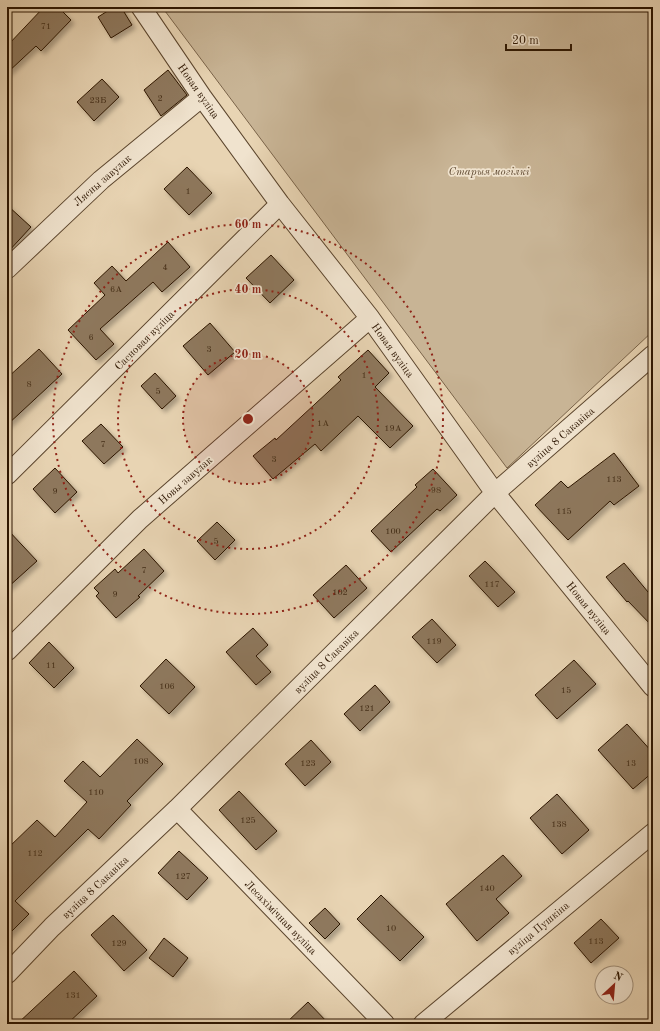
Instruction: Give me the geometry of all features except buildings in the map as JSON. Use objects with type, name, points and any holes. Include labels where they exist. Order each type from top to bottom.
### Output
[{"type":"street","name":"Новая вуліца","points":[[141,7],[202,97],[280,204],[370,318],[495,493],[653,687]]},
{"type":"street","name":"Лясны завулак","points":[[7,269],[101,180],[202,97]]},
{"type":"street","name":"Сасновая вуліца","points":[[7,475],[280,204]]},
{"type":"street","name":"Новы завулак","points":[[7,651],[140,519],[370,318]]},
{"type":"street","name":"вуліца 8 Сакавіка","points":[[7,974],[52,927],[177,809],[495,493],[653,355]]},
{"type":"street","name":"Лесахімічная вуліца","points":[[177,809],[385,1024]]},
{"type":"street","name":"вуліца Пушкіна","points":[[423,1024],[653,833]]},
{"type":"green space","name":"Старыя могілкі","points":[[162,7],[653,7],[653,331],[507,468]]}]
